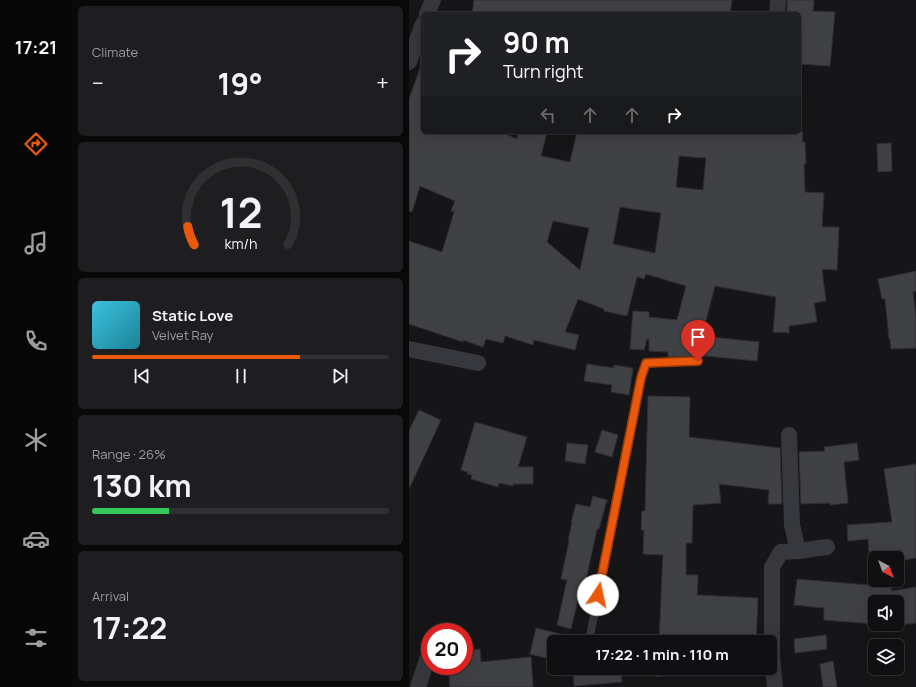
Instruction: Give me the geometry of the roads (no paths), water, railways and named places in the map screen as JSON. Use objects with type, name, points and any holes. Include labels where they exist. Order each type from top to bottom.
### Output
[{"type":"street","points":[[428,12],[433,0]]},
{"type":"street","points":[[777,12],[778,0]]},
{"type":"street","points":[[409,62],[421,29]]},
{"type":"street","points":[[409,349],[478,364]]},
{"type":"street","points":[[789,435],[792,525],[798,551]]},
{"type":"street","points":[[771,635],[771,567],[781,552],[827,547]]},
{"type":"street","points":[[418,687],[422,675]]},
{"type":"street","points":[[773,675],[775,687]]},
{"type":"lane","points":[[590,635],[641,378],[646,363],[698,361]]}]
